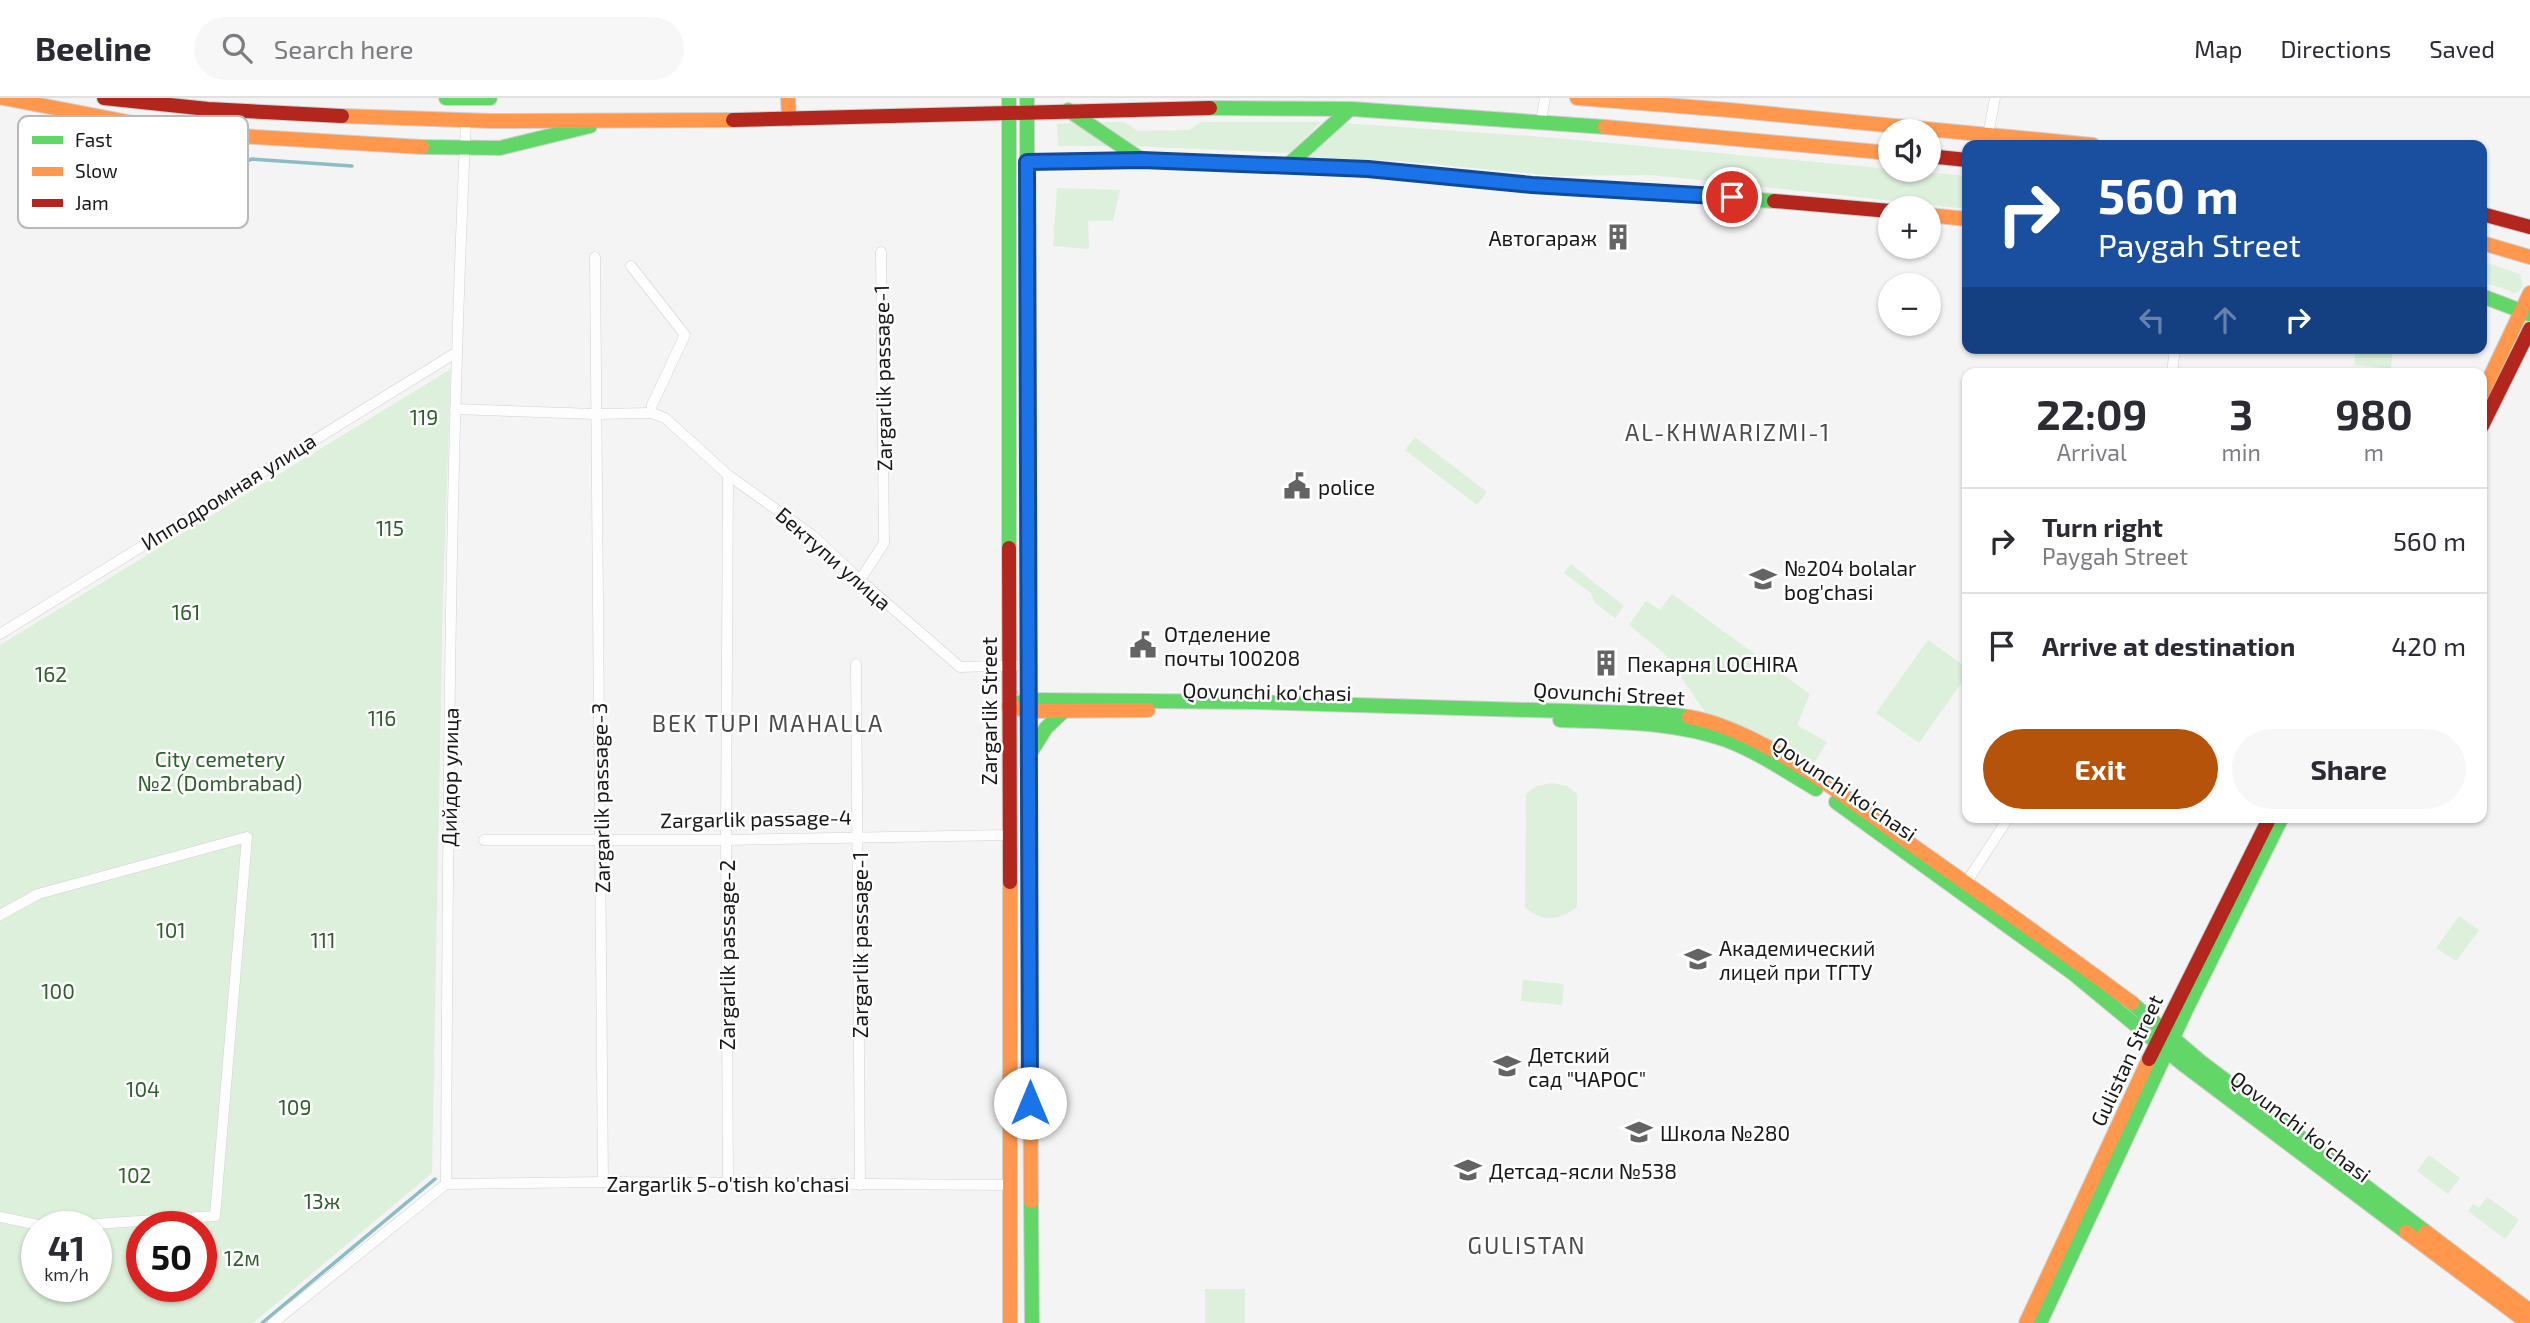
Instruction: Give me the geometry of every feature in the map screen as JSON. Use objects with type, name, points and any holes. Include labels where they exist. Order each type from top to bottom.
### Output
[{"type":"main road","points":[[3,98],[97,116]]},
{"type":"main road","points":[[104,98],[172,108],[466,122],[602,123],[789,119],[1009,105],[1068,110],[1259,107],[1350,109],[1541,121],[1878,152]]},
{"type":"main road","points":[[446,98],[490,98]]},
{"type":"main road","points":[[466,98],[466,122]]},
{"type":"main road","points":[[788,98],[789,119]]},
{"type":"main road","points":[[1577,98],[2040,140]]},
{"type":"main road","name":"Zargarlik Street","points":[[1009,105],[1010,1323]]},
{"type":"main road","name":"Zargarlik Street","points":[[1027,105],[1032,1323]]},
{"type":"main road","points":[[1287,166],[1350,109]]},
{"type":"main road","points":[[1068,110],[1142,160]]},
{"type":"main road","points":[[248,136],[465,149],[500,148],[602,123]]},
{"type":"main road","points":[[1941,157],[1962,159]]},
{"type":"main road","points":[[1027,162],[1142,160],[1368,169],[1532,185],[1709,195],[1878,210]]},
{"type":"main road","points":[[2487,215],[2530,228]]},
{"type":"main road","points":[[1941,216],[1962,218]]},
{"type":"main road","points":[[2487,244],[2530,257]]},
{"type":"main road","points":[[2487,385],[2526,312],[2530,293]]},
{"type":"main road","points":[[2487,298],[2526,312]]},
{"type":"main road","points":[[2487,416],[2530,329]]},
{"type":"main road","name":"Qovunchi Street","points":[[1028,706],[1308,703],[1665,714],[1693,718],[1734,730],[1833,789],[1963,887]]},
{"type":"main road","name":"Qovunchi ko'chasi","points":[[1009,706],[1065,710],[1257,710],[1507,717],[1695,730],[1744,748],[1806,783],[1963,887],[2074,974],[2165,1040],[2528,1323]]},
{"type":"main road","points":[[1028,756],[1046,728],[1065,710]]},
{"type":"main road","name":"Gulistan Street","points":[[2026,1323],[2165,1040],[2267,823]]},
{"type":"main road","name":"Gulistan Street","points":[[2040,1323],[2165,1040],[2279,823]]},
{"type":"main road","name":"Zargarlik passage-4","points":[[1009,835],[1029,835]]},
{"type":"main road","name":"Qovunchi ko'chasi","points":[[2165,1040],[2201,1062],[2530,1311]]},
{"type":"main road","points":[[1010,1185],[1031,1185]]},
{"type":"main road","points":[[1010,1283],[1031,1282]]},
{"type":"main road","points":[[1010,1298],[1032,1298]]},
{"type":"street","points":[[1541,121],[1545,98]]},
{"type":"street","points":[[1988,135],[1995,98]]},
{"type":"street","name":"Дийдор улица","points":[[446,1184],[455,409],[466,122]]},
{"type":"street","name":"Zargarlik passage-1","points":[[860,580],[884,543],[881,252]]},
{"type":"street","name":"Zargarlik passage-3","points":[[595,257],[603,1182]]},
{"type":"street","points":[[455,409],[596,414],[651,413],[652,405],[685,335],[631,266]]},
{"type":"street","name":"Ипподромная улица","points":[[0,634],[457,352]]},
{"type":"street","name":"Бектупи улица","points":[[651,413],[665,418],[729,475],[812,535],[960,667],[1028,665]]},
{"type":"street","name":"Zargarlik passage-2","points":[[728,1184],[726,840],[729,475]]},
{"type":"street","name":"Zargarlik passage-1","points":[[856,664],[860,1185]]},
{"type":"street","points":[[1963,887],[2006,823]]},
{"type":"street","name":"Zargarlik passage-4","points":[[484,840],[726,840],[1009,835]]},
{"type":"street","points":[[0,915],[38,894],[247,837],[215,1216],[112,1223]]},
{"type":"street","name":"Zargarlik 5-o'tish ko'chasi","points":[[446,1184],[603,1182],[1010,1185]]},
{"type":"street","points":[[273,1323],[446,1184]]},
{"type":"street","points":[[0,1217],[21,1221]]},
{"type":"green space","points":[[1102,122],[1124,122],[1138,131],[1189,130],[1201,122],[1321,122],[1290,153],[1130,146]]},
{"type":"green space","points":[[1071,123],[1088,130],[1112,146],[1058,146],[1057,124]]},
{"type":"green space","points":[[1342,123],[1545,137],[1878,168],[1878,182],[1941,182],[1941,174],[1962,176],[1962,208],[1941,206],[1941,196],[1878,196],[1878,199],[1652,175],[1557,176],[1398,161],[1312,157],[1309,152]]},
{"type":"green space","points":[[1057,188],[1120,190],[1113,221],[1088,221],[1089,249],[1053,246]]},
{"type":"green space","points":[[2487,263],[2520,274],[2523,286],[2518,292],[2511,294],[2511,291],[2487,284]]},
{"type":"green space","points":[[2355,354],[2392,354],[2391,368],[2354,365]]},
{"type":"green space","name":"City cemetery №2 (Dombrabad)","points":[[451,369],[443,596],[432,1173],[253,1323],[0,1323],[0,645]]},
{"type":"green space","points":[[1415,437],[1487,492],[1477,505],[1405,450]]},
{"type":"green space","points":[[1571,564],[1624,606],[1615,618],[1594,602],[1591,593],[1564,573]]},
{"type":"green space","points":[[1672,594],[1810,694],[1797,725],[1827,742],[1812,767],[1743,727],[1707,715],[1665,654],[1629,625],[1646,601],[1660,610]]},
{"type":"green space","points":[[1928,640],[1962,664],[1962,682],[1919,743],[1876,713]]},
{"type":"green space","points":[[1552,783],[1567,786],[1577,794],[1577,907],[1564,915],[1544,918],[1525,907],[1526,794],[1537,786]]},
{"type":"green space","points":[[2459,916],[2479,930],[2456,961],[2436,948]]},
{"type":"green space","points":[[1523,980],[1564,984],[1562,1005],[1521,1001]]},
{"type":"green space","points":[[2429,1155],[2460,1178],[2448,1194],[2417,1171]]},
{"type":"green space","points":[[2487,1197],[2519,1220],[2505,1239],[2468,1211],[2473,1204],[2479,1208]]},
{"type":"green space","points":[[1205,1289],[1245,1289],[1245,1323],[1205,1323]]},
{"type":"waterway","points":[[248,161],[352,166]]},
{"type":"waterway","points":[[262,1323],[435,1179]]},
{"type":"traffic: fast","points":[[446,98],[490,98]]},
{"type":"traffic: fast","points":[[1009,98],[1009,548]]},
{"type":"traffic: fast","points":[[1027,98],[1028,663]]},
{"type":"traffic: fast","points":[[1210,108],[1352,109],[1605,127]]},
{"type":"traffic: fast","points":[[1287,166],[1350,109]]},
{"type":"traffic: fast","points":[[1068,110],[1142,160]]},
{"type":"traffic: fast","points":[[422,147],[500,148],[590,126]]},
{"type":"traffic: fast","points":[[1357,169],[1532,185],[1774,201]]},
{"type":"traffic: fast","points":[[2487,298],[2529,314]]},
{"type":"traffic: fast","points":[[1009,706],[1028,700],[1257,702],[1665,714],[1689,717]]},
{"type":"traffic: fast","points":[[1029,755],[1046,728],[1065,710]]},
{"type":"traffic: fast","points":[[1560,720],[1665,726],[1706,734],[1749,750],[1816,789]]},
{"type":"traffic: fast","points":[[1836,802],[2074,974],[2184,1065],[2406,1232]]},
{"type":"traffic: fast","points":[[2040,1323],[2186,1010],[2279,823]]},
{"type":"traffic: fast","points":[[2132,1003],[2201,1062],[2426,1232]]},
{"type":"traffic: fast","points":[[1031,1201],[1032,1323]]},
{"type":"traffic: slow","points":[[3,98],[97,116]]},
{"type":"traffic: slow","points":[[788,98],[789,119]]},
{"type":"traffic: slow","points":[[1577,98],[2041,140]]},
{"type":"traffic: slow","points":[[342,116],[491,121],[733,120]]},
{"type":"traffic: slow","points":[[1605,127],[1878,152]]},
{"type":"traffic: slow","points":[[248,136],[422,147]]},
{"type":"traffic: slow","points":[[1027,162],[1142,160],[1357,169]]},
{"type":"traffic: slow","points":[[1941,216],[1962,218]]},
{"type":"traffic: slow","points":[[2487,244],[2530,257]]},
{"type":"traffic: slow","points":[[2487,383],[2530,293]]},
{"type":"traffic: slow","points":[[1028,663],[1031,1201]]},
{"type":"traffic: slow","points":[[1009,706],[1028,711],[1148,710]]},
{"type":"traffic: slow","points":[[1689,717],[1748,737],[1809,772],[2132,1003]]},
{"type":"traffic: slow","points":[[1010,882],[1010,1323]]},
{"type":"traffic: slow","points":[[2026,1323],[2149,1059]]},
{"type":"traffic: slow","points":[[2406,1232],[2528,1323]]},
{"type":"traffic: slow","points":[[2426,1232],[2530,1311]]},
{"type":"traffic: jam","points":[[104,98],[208,109],[342,116]]},
{"type":"traffic: jam","points":[[733,120],[1210,108]]},
{"type":"traffic: jam","points":[[1941,157],[1962,159]]},
{"type":"traffic: jam","points":[[1774,201],[1878,210]]},
{"type":"traffic: jam","points":[[2487,215],[2530,227]]},
{"type":"traffic: jam","points":[[2487,416],[2530,329]]},
{"type":"traffic: jam","points":[[1009,548],[1010,882]]},
{"type":"traffic: jam","points":[[2149,1059],[2267,823]]},
{"type":"place","name":"Автогараж","points":[[1618,237]]},
{"type":"place","name":"police","points":[[1297,486]]},
{"type":"place","name":"№204 bolalar bog'chasi","points":[[1763,579]]},
{"type":"place","name":"Отделение почты 100208","points":[[1143,645]]},
{"type":"place","name":"Пекарня LOCHIRA","points":[[1606,663]]},
{"type":"place","name":"Академический лицей при ТГТУ","points":[[1698,959]]},
{"type":"place","name":"Детский сад \"ЧАРОС\"","points":[[1507,1066]]},
{"type":"place","name":"Школа №280","points":[[1639,1132]]},
{"type":"place","name":"Детсад-ясли №538","points":[[1468,1170]]},
{"type":"district","name":"AL-KHWARIZMI-1","points":[[1728,432]]},
{"type":"district","name":"BEK TUPI MAHALLA","points":[[768,723]]},
{"type":"district","name":"GULISTAN","points":[[1527,1245]]},
{"type":"route","points":[[1030,1103],[1027,162],[1142,160],[1368,169],[1532,185],[1732,197]]},
{"type":"park label","name":"119","points":[[424,416]]},
{"type":"park label","name":"115","points":[[390,527]]},
{"type":"park label","name":"161","points":[[186,611]]},
{"type":"park label","name":"162","points":[[51,673]]},
{"type":"park label","name":"116","points":[[382,717]]},
{"type":"park label","name":"101","points":[[171,929]]},
{"type":"park label","name":"111","points":[[323,939]]},
{"type":"park label","name":"100","points":[[58,990]]},
{"type":"park label","name":"104","points":[[143,1088]]},
{"type":"park label","name":"109","points":[[295,1106]]},
{"type":"park label","name":"102","points":[[135,1174]]},
{"type":"park label","name":"13ж","points":[[322,1200]]},
{"type":"park label","name":"12м","points":[[242,1257]]}]
